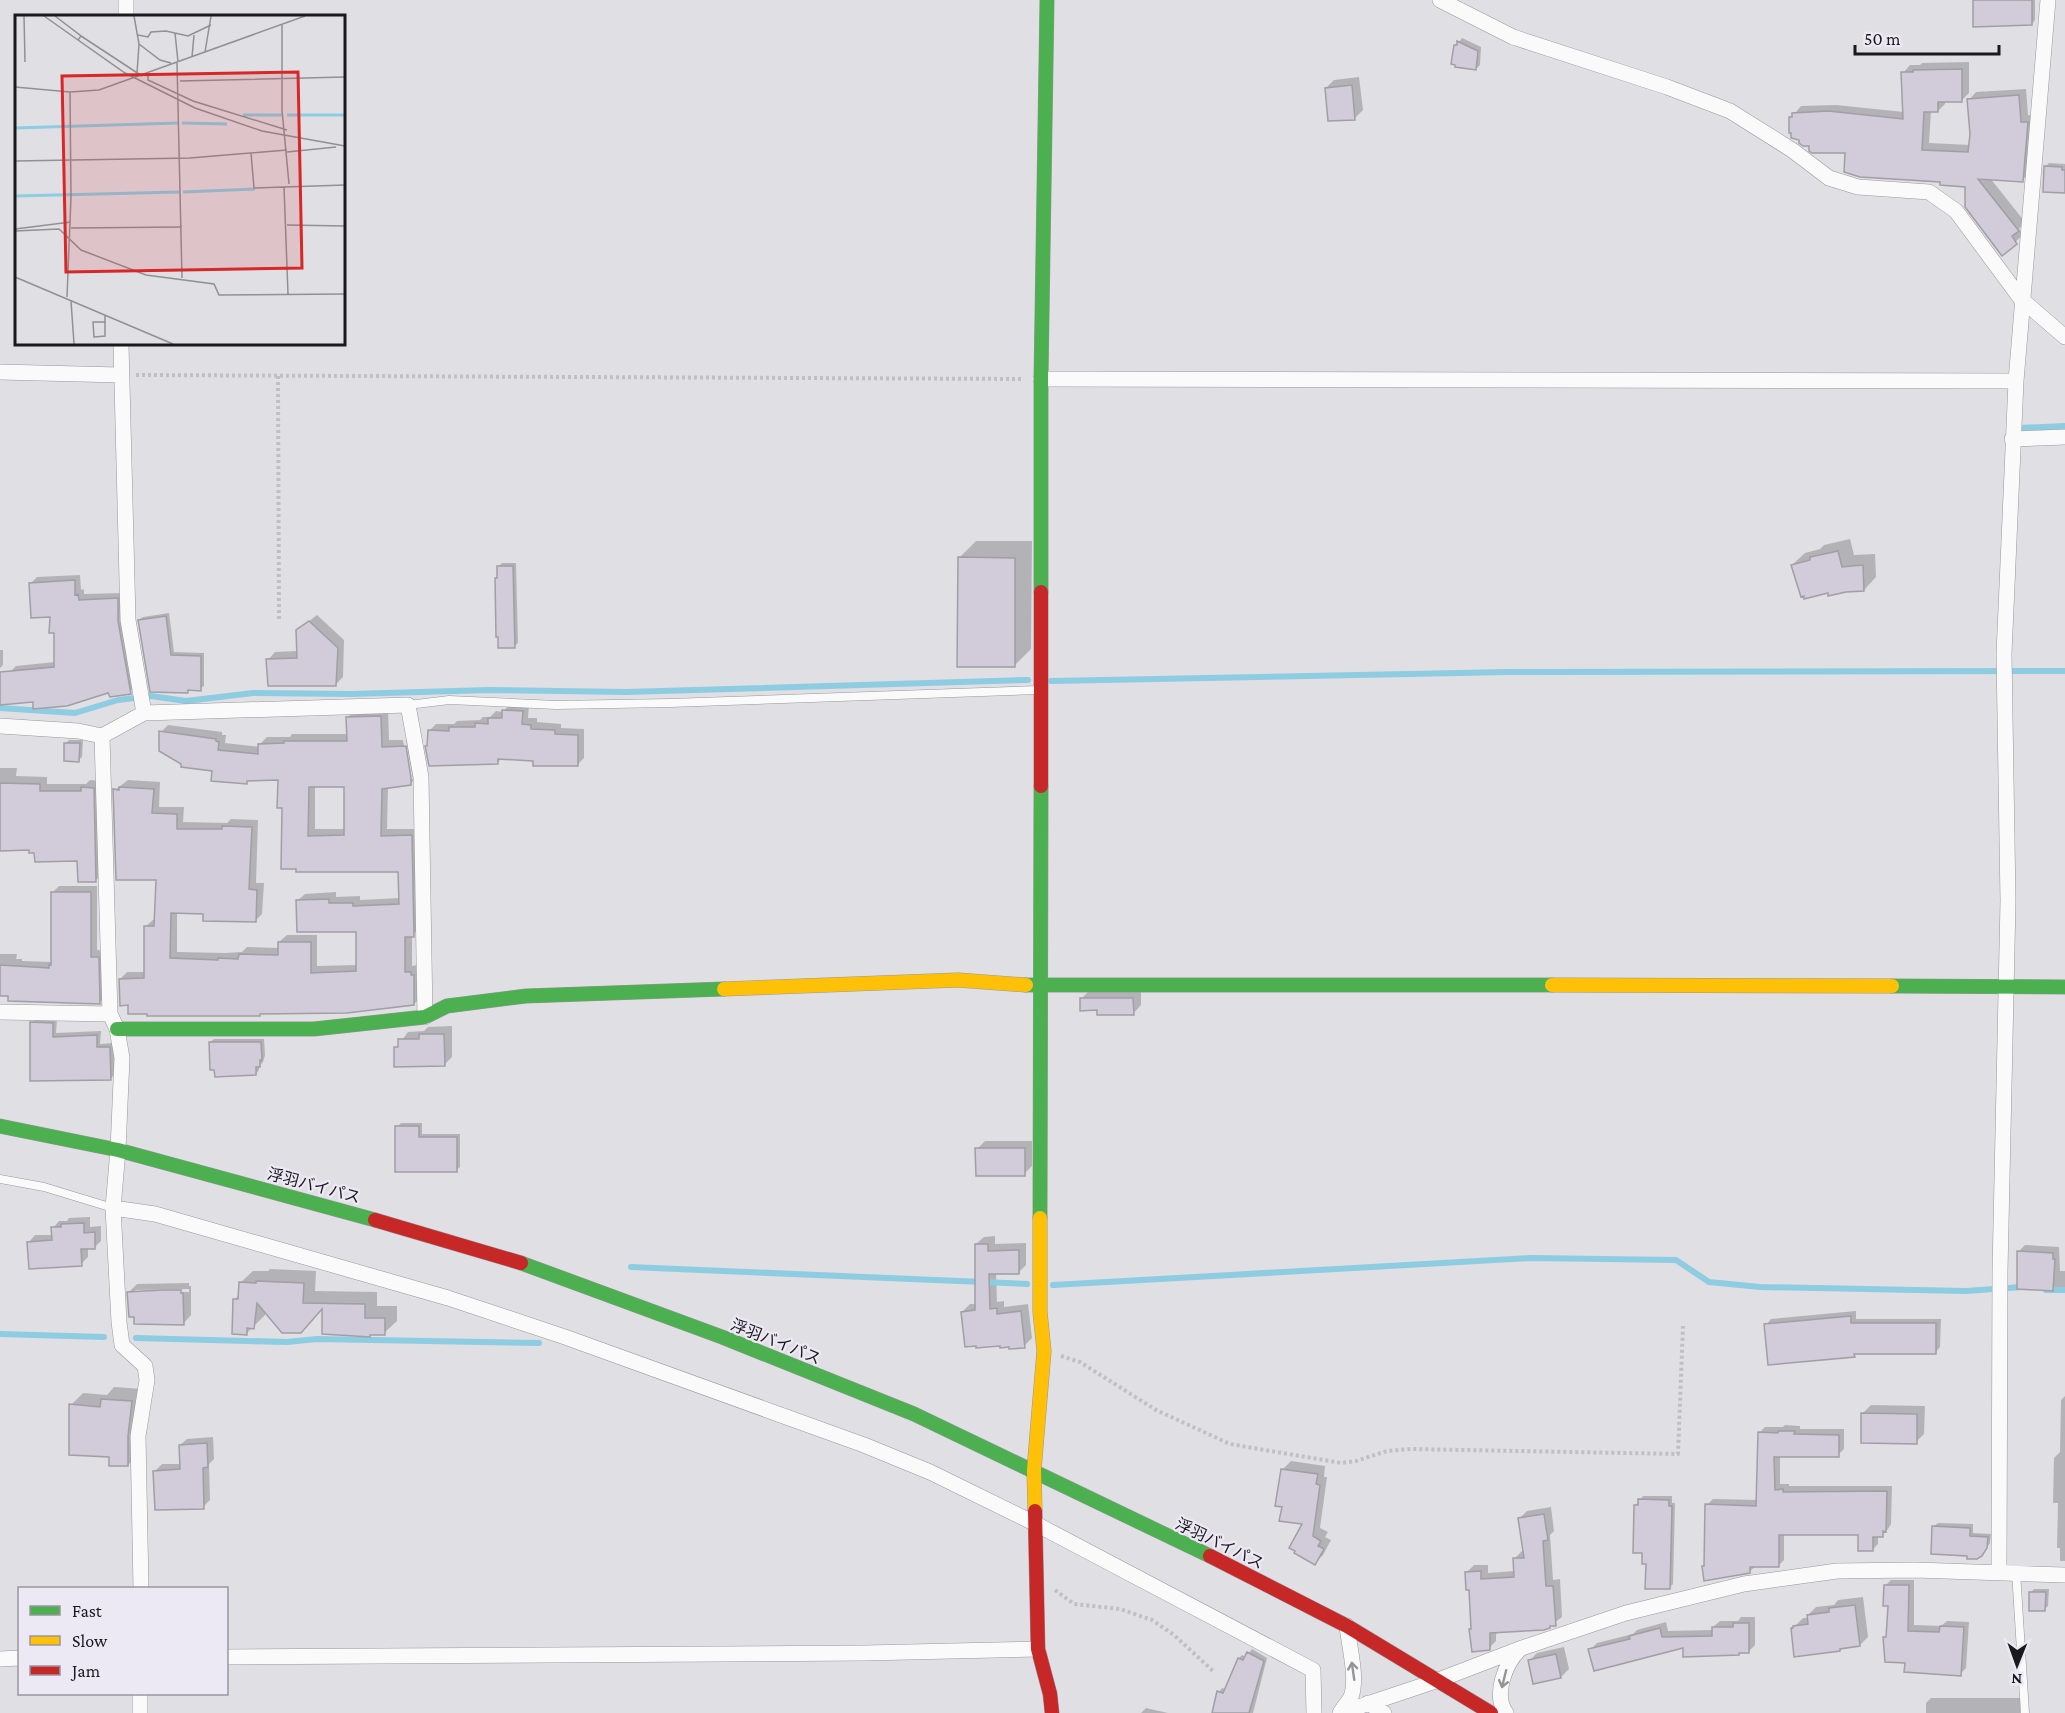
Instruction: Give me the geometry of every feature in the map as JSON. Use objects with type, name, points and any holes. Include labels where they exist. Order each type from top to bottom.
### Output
[{"type":"main road","points":[[1047,0],[1041,379],[1040,690],[1040,1312],[1044,1351],[1034,1470],[1034,1523],[1038,1649],[1050,1694],[1052,1713]]},
{"type":"main road","points":[[117,1029],[314,1029],[425,1017],[447,1006],[526,996],[958,980],[1041,986],[1256,984],[2065,987]]},
{"type":"main road","name":"浮羽バイパス","points":[[0,1126],[118,1150],[328,1206],[524,1264],[722,1337],[903,1409],[1034,1470],[1347,1626],[1491,1713]]},
{"type":"street","points":[[1440,0],[1513,37],[1667,87],[1730,111],[1792,150],[1829,178],[1858,187],[1929,192],[1956,211],[2021,299],[2065,337]]},
{"type":"street","points":[[1999,1571],[2000,1271],[2008,901],[2004,654],[2012,439],[2021,299],[2048,0]]},
{"type":"street","points":[[121,345],[128,620],[143,708]]},
{"type":"street","points":[[0,372],[120,375]]},
{"type":"street","points":[[1041,379],[2016,381]]},
{"type":"street","points":[[2012,439],[2065,437]]},
{"type":"street","points":[[0,726],[78,730],[102,736],[143,708],[408,705],[421,777],[425,1017]]},
{"type":"street","points":[[102,736],[110,1014],[117,1029],[122,1058],[113,1208],[119,1322],[122,1345],[145,1366],[147,1380],[138,1436],[141,1587]]},
{"type":"street","points":[[0,1012],[110,1014]]},
{"type":"street","points":[[113,1208],[166,1217],[448,1298],[565,1337],[864,1444],[930,1472],[1034,1523],[1313,1670],[1314,1713]]},
{"type":"street","points":[[1340,1713],[1626,1613],[1744,1584],[1837,1571],[1999,1571],[2065,1575]]},
{"type":"street","points":[[1340,1713],[1351,1696],[1355,1677],[1347,1626]]},
{"type":"street","points":[[1506,1713],[1503,1710],[1502,1697],[1504,1677],[1509,1661],[1522,1648]]},
{"type":"street","points":[[228,1657],[865,1653],[1038,1649]]},
{"type":"street","points":[[0,1659],[18,1658]]},
{"type":"street","points":[[140,1695],[140,1713]]},
{"type":"street","points":[[1368,1703],[1384,1713]]},
{"type":"lane","points":[[408,705],[449,700],[556,705],[670,703],[1040,690]]},
{"type":"lane","points":[[0,1179],[44,1187],[113,1208]]},
{"type":"lane","points":[[2016,1572],[2025,1713]]},
{"type":"path","points":[[120,375],[1041,379]]},
{"type":"path","points":[[278,376],[279,622]]},
{"type":"path","points":[[1044,1351],[1080,1362],[1156,1410],[1230,1444],[1341,1463],[1356,1461],[1387,1451],[1411,1449],[1678,1454],[1683,1326]]},
{"type":"path","points":[[1036,1580],[1062,1594],[1074,1604],[1120,1609],[1152,1620],[1174,1635],[1213,1671]]},
{"type":"building","points":[[1973,0],[2032,0],[2032,25],[1973,27]]},
{"type":"building","points":[[1457,41],[1478,51],[1476,70],[1455,67],[1451,64],[1454,45],[1457,45]]},
{"type":"building","points":[[1962,69],[1962,102],[1938,102],[1938,112],[1924,112],[1922,150],[1968,152],[1970,134],[1967,99],[2019,95],[2021,122],[2028,122],[2023,182],[1978,179],[2019,231],[2012,236],[2017,244],[2002,256],[1965,207],[1965,187],[1940,185],[1940,182],[1860,177],[1844,172],[1845,153],[1812,153],[1809,151],[1809,146],[1803,146],[1799,140],[1791,138],[1791,133],[1789,133],[1789,117],[1792,117],[1792,113],[1828,111],[1903,119],[1901,72]]},
{"type":"building","points":[[1352,85],[1355,120],[1328,121],[1325,88]]},
{"type":"building","points":[[2044,166],[2062,167],[2062,170],[2065,170],[2065,193],[2043,192]]},
{"type":"building","points":[[1838,551],[1842,567],[1863,565],[1864,591],[1828,596],[1828,593],[1804,599],[1804,596],[1801,597],[1791,565],[1810,560],[1810,557]]},
{"type":"building","points":[[958,557],[1015,558],[1015,667],[957,667]]},
{"type":"building","points":[[497,566],[513,566],[515,648],[498,648],[495,578],[497,578]]},
{"type":"building","points":[[75,580],[75,595],[78,594],[79,600],[118,598],[118,621],[131,694],[110,697],[108,693],[67,706],[33,709],[33,702],[0,705],[0,672],[54,667],[54,633],[49,633],[50,617],[31,618],[29,583]]},
{"type":"building","points":[[166,616],[171,655],[201,656],[201,691],[150,692],[138,620]]},
{"type":"building","points":[[309,621],[338,648],[336,686],[268,686],[266,659],[297,658],[296,630]]},
{"type":"building","points":[[502,710],[523,711],[522,724],[531,725],[531,729],[555,730],[555,734],[578,735],[578,766],[533,766],[533,761],[498,759],[498,764],[429,766],[425,746],[427,746],[428,730],[449,731],[449,727],[475,727],[475,723],[488,724],[488,718],[502,718]]},
{"type":"building","points":[[381,716],[382,747],[406,746],[411,785],[382,789],[381,836],[412,835],[414,937],[405,937],[405,972],[411,972],[411,975],[414,975],[414,1005],[347,1013],[260,1014],[260,1016],[128,1014],[128,1005],[120,1006],[119,979],[144,978],[144,926],[154,926],[156,880],[116,880],[113,789],[119,790],[119,787],[154,789],[152,813],[177,814],[177,829],[252,827],[249,889],[257,890],[256,922],[203,921],[203,914],[171,913],[170,958],[218,960],[218,958],[238,959],[239,954],[278,955],[278,942],[311,942],[311,973],[356,971],[356,932],[297,932],[296,900],[329,899],[329,903],[353,903],[353,906],[399,904],[398,872],[296,872],[296,869],[281,869],[282,808],[277,808],[278,780],[247,781],[247,784],[211,781],[212,771],[181,767],[181,764],[159,751],[159,731],[216,739],[219,742],[218,750],[258,754],[258,744],[284,743],[284,741],[347,741],[346,717]],"holes":[[[309,787],[344,787],[344,835],[308,836]]]},
{"type":"building","points":[[64,743],[80,743],[79,762],[64,761]]},
{"type":"building","points":[[0,783],[40,784],[40,791],[81,791],[81,787],[94,788],[96,882],[78,882],[77,861],[35,862],[34,853],[29,853],[29,850],[0,851]]},
{"type":"building","points":[[51,892],[91,892],[91,957],[99,957],[100,1004],[8,1001],[8,996],[0,996],[0,965],[49,968],[51,965]]},
{"type":"building","points":[[1080,998],[1133,998],[1134,1015],[1097,1015],[1097,1010],[1080,1011]]},
{"type":"building","points":[[30,1022],[53,1023],[53,1037],[97,1035],[97,1047],[110,1047],[111,1080],[30,1081]]},
{"type":"building","points":[[419,1034],[444,1034],[445,1066],[394,1067],[394,1047],[398,1047],[398,1039],[419,1039]]},
{"type":"building","points":[[209,1042],[261,1042],[262,1060],[260,1060],[260,1067],[256,1067],[256,1075],[215,1077],[214,1070],[210,1070]]},
{"type":"building","points":[[395,1126],[419,1126],[419,1137],[457,1137],[457,1172],[395,1172]]},
{"type":"building","points":[[975,1148],[1025,1148],[1025,1176],[976,1176]]},
{"type":"building","points":[[84,1223],[84,1233],[95,1232],[95,1249],[81,1249],[82,1266],[29,1269],[27,1242],[52,1240],[51,1227]]},
{"type":"building","points":[[975,1244],[988,1244],[988,1251],[1019,1250],[1019,1274],[989,1274],[990,1309],[997,1308],[997,1314],[1021,1311],[1025,1348],[965,1347],[961,1312],[975,1310]]},
{"type":"building","points":[[2017,1251],[2053,1253],[2053,1259],[2055,1259],[2053,1291],[2017,1289]]},
{"type":"building","points":[[256,1281],[304,1283],[303,1303],[365,1304],[365,1318],[385,1318],[385,1335],[370,1335],[370,1337],[322,1334],[322,1309],[301,1333],[282,1333],[257,1303],[254,1329],[247,1328],[247,1335],[232,1334],[233,1299],[238,1299],[239,1282],[256,1283]]},
{"type":"building","points":[[181,1290],[183,1293],[184,1325],[134,1324],[134,1317],[129,1317],[127,1292]]},
{"type":"building","points":[[1851,1316],[1851,1323],[1936,1323],[1936,1354],[1854,1354],[1855,1357],[1768,1365],[1764,1324]]},
{"type":"building","points":[[101,1399],[132,1401],[128,1436],[128,1466],[109,1466],[109,1457],[69,1455],[69,1404],[100,1407]]},
{"type":"building","points":[[1861,1413],[1917,1414],[1917,1444],[1861,1443]]},
{"type":"building","points":[[1778,1431],[1795,1431],[1794,1434],[1839,1435],[1839,1457],[1774,1457],[1775,1490],[1783,1489],[1783,1492],[1887,1491],[1886,1532],[1883,1531],[1883,1537],[1873,1537],[1873,1551],[1858,1551],[1858,1535],[1779,1535],[1779,1567],[1750,1567],[1750,1573],[1704,1581],[1702,1566],[1704,1566],[1705,1504],[1756,1506],[1758,1432],[1778,1433]]},
{"type":"building","points":[[207,1443],[208,1467],[203,1468],[204,1509],[155,1510],[153,1471],[180,1469],[179,1445]]},
{"type":"building","points":[[1281,1469],[1318,1474],[1316,1484],[1320,1485],[1313,1536],[1321,1541],[1318,1546],[1324,1549],[1315,1565],[1289,1548],[1302,1524],[1279,1521],[1282,1507],[1275,1506]]},
{"type":"building","points":[[1638,1499],[1669,1500],[1669,1506],[1672,1506],[1670,1589],[1645,1589],[1646,1564],[1642,1564],[1642,1553],[1633,1553],[1634,1505],[1638,1505]]},
{"type":"building","points":[[1544,1514],[1548,1540],[1543,1541],[1546,1586],[1553,1586],[1556,1626],[1550,1626],[1544,1630],[1490,1633],[1490,1650],[1472,1652],[1469,1629],[1471,1629],[1469,1590],[1466,1590],[1465,1572],[1481,1571],[1481,1579],[1514,1577],[1513,1558],[1524,1558],[1518,1518]]},
{"type":"building","points":[[1932,1526],[1970,1528],[1970,1536],[1988,1537],[1987,1548],[1977,1559],[1967,1559],[1967,1556],[1931,1554]]},
{"type":"building","points":[[1884,1585],[1909,1585],[1908,1631],[1939,1632],[1940,1626],[1964,1627],[1961,1676],[1904,1672],[1905,1663],[1885,1662],[1883,1637],[1886,1637],[1888,1606],[1883,1606]]},
{"type":"building","points":[[2029,1592],[2046,1592],[2045,1611],[2029,1611]]},
{"type":"building","points":[[1855,1605],[1860,1646],[1794,1657],[1791,1628],[1793,1626],[1808,1624],[1807,1615],[1829,1612],[1829,1608]]},
{"type":"building","points":[[1733,1623],[1749,1623],[1749,1653],[1683,1657],[1683,1648],[1594,1671],[1588,1649],[1630,1639],[1629,1636],[1660,1628],[1662,1637],[1712,1636],[1712,1627],[1733,1627]]},
{"type":"building","points":[[1247,1652],[1264,1661],[1249,1713],[1212,1713],[1217,1691],[1223,1693],[1238,1658],[1243,1660]]},
{"type":"building","points":[[1556,1654],[1561,1678],[1533,1684],[1528,1660]]},
{"type":"waterway","points":[[2019,428],[2065,426]]},
{"type":"waterway","points":[[1051,681],[1509,672],[2065,671]]},
{"type":"waterway","points":[[0,708],[75,713],[118,700],[151,696],[186,701],[253,693],[351,694],[489,690],[626,692],[1028,680]]},
{"type":"waterway","points":[[1053,1285],[1531,1258],[1676,1260],[1709,1282],[1760,1287],[1966,1291],[2022,1287]]},
{"type":"waterway","points":[[631,1267],[1027,1284]]},
{"type":"waterway","points":[[2046,1290],[2065,1290]]},
{"type":"waterway","points":[[0,1334],[104,1337]]},
{"type":"waterway","points":[[136,1338],[287,1342],[317,1339],[539,1343]]},
{"type":"traffic: fast","points":[[1041,592],[1041,379],[1047,0]]},
{"type":"traffic: fast","points":[[1040,1218],[1041,786]]},
{"type":"traffic: fast","points":[[1026,985],[1552,985]]},
{"type":"traffic: fast","points":[[1892,986],[2065,987]]},
{"type":"traffic: fast","points":[[117,1029],[314,1029],[425,1017],[447,1006],[526,996],[724,989]]},
{"type":"traffic: fast","points":[[0,1126],[118,1150],[375,1220]]},
{"type":"traffic: fast","points":[[521,1263],[722,1337],[914,1414],[1210,1556]]},
{"type":"traffic: slow","points":[[724,989],[958,980],[1026,985]]},
{"type":"traffic: slow","points":[[1552,985],[1892,986]]},
{"type":"traffic: slow","points":[[1035,1511],[1034,1470],[1044,1351],[1040,1312],[1040,1218]]},
{"type":"traffic: jam","points":[[1041,592],[1041,786]]},
{"type":"traffic: jam","points":[[375,1220],[521,1263]]},
{"type":"traffic: jam","points":[[1035,1511],[1038,1649],[1050,1694],[1052,1713]]},
{"type":"traffic: jam","points":[[1210,1556],[1347,1626],[1491,1713]]}]
